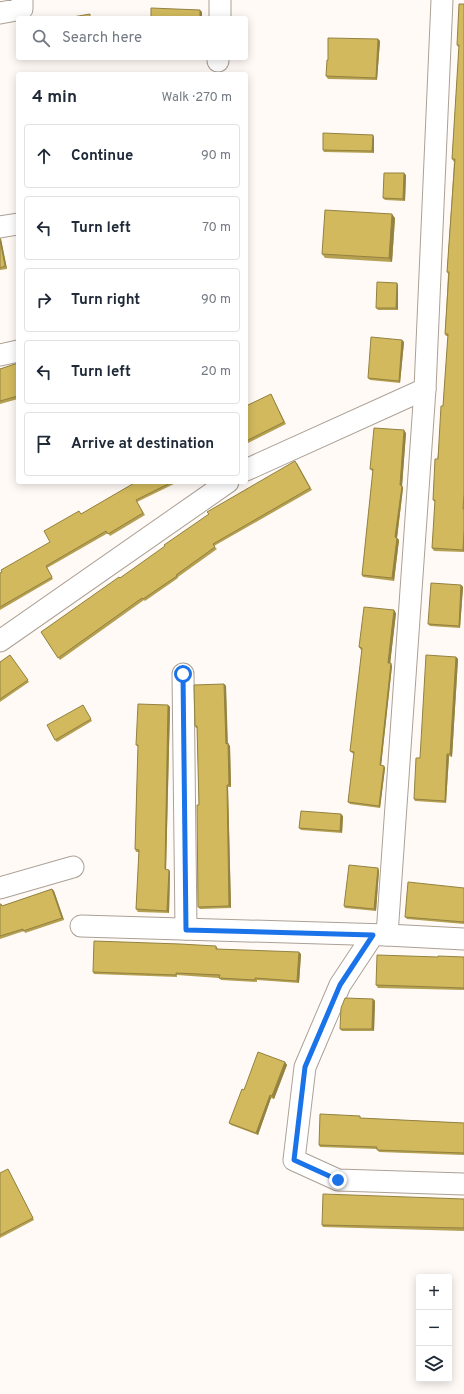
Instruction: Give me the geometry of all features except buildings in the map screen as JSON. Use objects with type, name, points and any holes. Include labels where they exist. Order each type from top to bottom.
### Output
[{"type":"street","points":[[0,13],[22,9],[22,0]]},
{"type":"street","points":[[220,0],[220,16]]},
{"type":"street","points":[[442,0],[425,390],[380,935],[340,985],[305,1067],[294,1160],[338,1180],[464,1184]]},
{"type":"street","points":[[0,227],[16,224]]},
{"type":"street","points":[[0,355],[16,351]]},
{"type":"street","points":[[248,469],[425,390]]},
{"type":"street","points":[[0,641],[225,484]]},
{"type":"street","points":[[183,674],[186,930]]},
{"type":"street","points":[[0,888],[73,867]]},
{"type":"street","points":[[81,926],[464,939]]},
{"type":"route","points":[[183,674],[186,930],[373,935],[340,985],[305,1067],[294,1160],[338,1180]]}]
